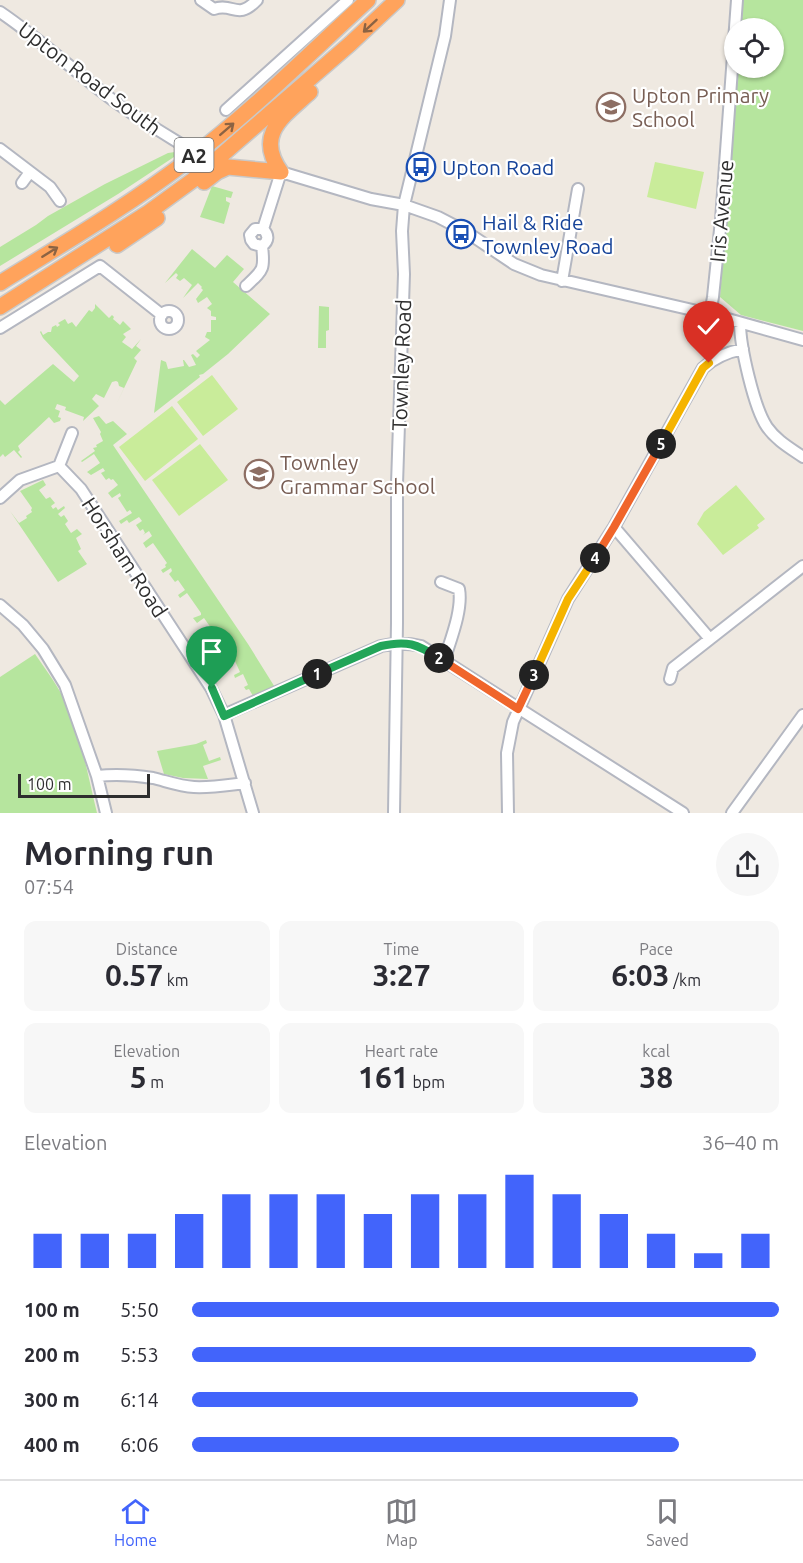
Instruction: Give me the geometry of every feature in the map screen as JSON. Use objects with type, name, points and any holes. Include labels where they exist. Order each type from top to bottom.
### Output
[{"type":"highway","name":"A2","points":[[0,283],[101,220],[187,161],[227,129],[368,0]]},
{"type":"highway","name":"A2","points":[[0,307],[148,212],[193,180],[350,44],[397,0]]},
{"type":"highway","name":"A2","points":[[280,172],[271,156],[270,143],[276,124],[332,71],[350,44]]},
{"type":"highway","name":"A2","points":[[65,266],[103,253],[138,232],[178,204],[217,172],[228,167],[280,172]]},
{"type":"street","points":[[201,0],[214,9],[220,7],[238,11],[247,9],[257,0]]},
{"type":"street","points":[[226,110],[348,0]]},
{"type":"street","name":"Iris Avenue","points":[[710,314],[721,220],[737,0]]},
{"type":"street","name":"Townley Road","points":[[394,813],[397,484],[404,274],[402,231],[404,205],[445,36],[450,5]]},
{"type":"street","name":"Upton Road South","points":[[0,12],[112,100],[181,144]]},
{"type":"street","points":[[295,30],[305,39]]},
{"type":"street","points":[[0,149],[43,181],[60,201]]},
{"type":"street","points":[[22,183],[30,172]]},
{"type":"street","points":[[246,286],[263,269],[262,246],[254,244],[250,235],[255,230],[263,229],[280,172],[371,199],[404,205],[438,217],[465,231],[514,264],[541,275],[710,314],[803,340]]},
{"type":"street","points":[[562,281],[578,189]]},
{"type":"street","points":[[0,328],[100,266],[162,315]]},
{"type":"street","points":[[740,323],[740,335],[756,404],[765,424],[782,442],[803,457]]},
{"type":"street","points":[[508,813],[507,753],[513,722],[568,599],[614,527],[703,368],[730,352],[743,349]]},
{"type":"street","points":[[0,498],[20,480],[59,466],[72,433]]},
{"type":"street","name":"Horsham Road","points":[[59,466],[86,496],[212,688],[224,716],[253,813]]},
{"type":"street","points":[[614,527],[710,639]]},
{"type":"street","points":[[670,679],[673,668],[803,566]]},
{"type":"street","points":[[441,582],[459,589],[461,598],[444,661]]},
{"type":"street","points":[[0,605],[23,625],[43,649],[65,685],[97,776],[106,813]]},
{"type":"street","points":[[224,716],[381,646],[397,643],[421,646],[682,813]]},
{"type":"street","points":[[732,813],[803,715]]},
{"type":"street","points":[[97,776],[133,776],[196,787],[244,783]]},
{"type":"green space","points":[[743,0],[803,0],[803,331],[741,315],[720,297],[737,78],[784,78],[784,18],[742,18]]},
{"type":"green space","points":[[175,152],[174,157],[118,194],[0,266],[0,247],[48,216],[105,184],[168,153]]},
{"type":"green space","points":[[655,162],[704,172],[696,209],[647,197]]},
{"type":"green space","points":[[212,186],[233,192],[231,198],[226,197],[226,201],[230,203],[224,224],[200,217]]},
{"type":"green space","points":[[192,249],[215,268],[227,255],[244,269],[233,282],[270,314],[228,354],[154,413],[161,360],[166,362],[168,369],[184,366],[183,360],[189,367],[196,365],[191,355],[197,358],[200,355],[196,351],[210,340],[205,337],[207,332],[211,332],[211,320],[216,320],[207,308],[212,304],[207,297],[198,303],[196,299],[203,290],[198,283],[183,298],[192,285],[184,278],[180,281],[176,278],[178,275],[176,273],[165,283]]},
{"type":"green space","points":[[95,304],[109,318],[112,315],[120,325],[123,321],[131,329],[123,334],[126,337],[122,342],[132,349],[141,339],[136,346],[141,350],[134,358],[137,361],[116,405],[124,388],[116,381],[112,382],[104,398],[96,394],[92,399],[99,406],[83,421],[84,417],[65,410],[66,407],[57,404],[55,409],[60,411],[58,417],[61,418],[60,421],[54,423],[49,417],[18,446],[21,458],[14,450],[5,457],[3,454],[0,457],[0,400],[5,405],[53,364],[74,382],[79,376],[40,332],[43,335],[51,332],[52,327],[56,325],[57,327],[60,325],[58,323],[65,319],[68,324],[72,322],[76,327],[89,310],[92,312]]},
{"type":"green space","points":[[319,306],[329,307],[326,348],[318,348]]},
{"type":"green space","points":[[212,375],[238,409],[203,436],[177,402]]},
{"type":"green space","points":[[172,406],[198,439],[145,481],[119,447]]},
{"type":"green space","points":[[99,416],[106,424],[113,421],[127,434],[113,445],[276,689],[245,700],[253,696],[249,689],[246,690],[244,687],[248,685],[243,674],[235,678],[234,675],[240,672],[234,659],[220,665],[219,662],[224,659],[222,651],[224,649],[220,643],[208,652],[210,643],[218,638],[204,618],[197,623],[193,618],[201,613],[187,593],[180,598],[178,595],[185,590],[178,580],[175,582],[169,574],[172,571],[171,568],[163,573],[161,570],[166,567],[167,563],[153,543],[146,548],[143,543],[152,536],[149,531],[143,535],[145,533],[143,529],[140,531],[136,525],[142,521],[139,517],[129,523],[127,520],[121,524],[119,521],[132,513],[130,510],[127,512],[118,498],[121,496],[120,493],[112,498],[108,493],[118,485],[113,479],[106,480],[101,473],[105,471],[103,468],[91,475],[87,472],[100,463],[94,454],[81,461],[95,451],[93,448],[103,441],[93,418]]},
{"type":"green space","points":[[200,444],[228,480],[179,516],[152,480]]},
{"type":"green space","points":[[43,480],[46,485],[39,490],[46,499],[50,497],[55,503],[51,506],[53,509],[56,507],[58,510],[64,506],[65,508],[58,514],[61,517],[64,515],[68,521],[65,524],[71,533],[77,529],[82,534],[76,538],[81,549],[78,551],[87,564],[58,582],[10,511],[19,523],[27,518],[32,508],[20,491]]},
{"type":"green space","points":[[736,485],[765,519],[757,525],[759,528],[723,555],[697,524],[704,512]]},
{"type":"green space","points":[[35,654],[67,705],[81,745],[97,813],[0,813],[0,677]]},
{"type":"green space","points":[[206,740],[207,743],[203,745],[209,761],[220,757],[221,760],[203,766],[208,779],[183,778],[164,774],[157,751]]},
{"type":"place","name":"Upton Primary School","points":[[611,107]]},
{"type":"place","name":"Upton Road","points":[[421,167]]},
{"type":"place","name":"Hail & Ride Townley Road","points":[[461,234]]},
{"type":"place","name":"Townley Grammar School","points":[[259,474]]},
{"type":"route","points":[[212,688],[224,716],[381,646],[404,643],[421,646],[518,709],[568,599],[599,553],[703,368],[709,363]]}]
